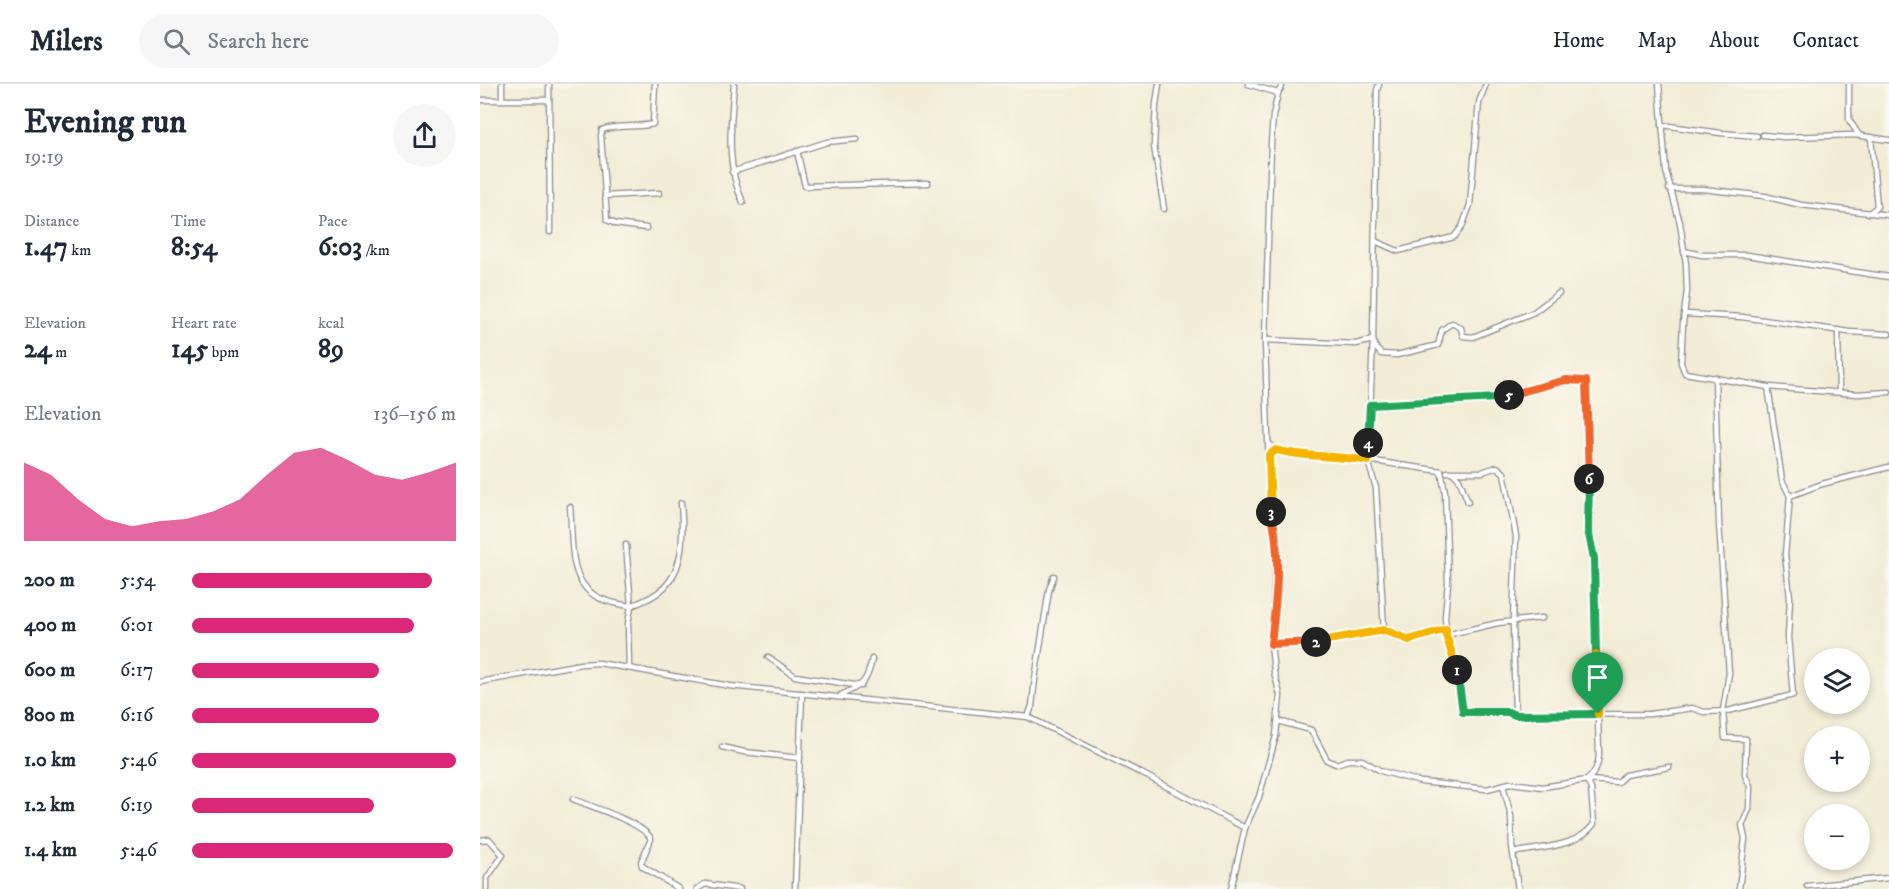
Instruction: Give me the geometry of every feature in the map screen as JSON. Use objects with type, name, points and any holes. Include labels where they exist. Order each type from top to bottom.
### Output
[{"type":"street","points":[[502,84],[502,100]]},
{"type":"street","points":[[549,84],[550,232]]},
{"type":"street","points":[[645,228],[616,224],[607,220],[601,143],[602,130],[609,127],[630,128],[653,124],[655,84]]},
{"type":"street","points":[[734,84],[730,149],[732,172],[743,202]]},
{"type":"street","points":[[1159,84],[1154,146],[1164,209]]},
{"type":"street","points":[[1248,84],[1278,93]]},
{"type":"street","points":[[1231,889],[1245,828],[1259,797],[1276,736],[1280,695],[1274,672],[1271,644],[1276,554],[1270,503],[1265,340],[1271,144],[1273,116],[1278,93],[1283,84]]},
{"type":"street","points":[[1379,84],[1377,90],[1373,339],[1368,461],[1376,488],[1384,630]]},
{"type":"street","points":[[1375,241],[1398,251],[1454,237],[1462,227],[1470,205],[1479,102],[1486,84]]},
{"type":"street","points":[[1659,84],[1666,171],[1680,223],[1684,251],[1687,291],[1682,353],[1683,368],[1688,375],[1715,377],[1768,387],[1857,393],[1889,392]]},
{"type":"street","points":[[1849,84],[1850,120],[1853,129],[1859,135]]},
{"type":"street","points":[[480,100],[549,100]]},
{"type":"street","points":[[1662,125],[1714,133],[1784,137],[1859,135],[1889,140]]},
{"type":"street","points":[[1869,213],[1877,207],[1870,137]]},
{"type":"street","points":[[732,172],[836,140],[857,138]]},
{"type":"street","points":[[797,151],[804,185],[808,187],[928,183]]},
{"type":"street","points":[[1670,189],[1703,189],[1764,196],[1794,204],[1889,215]]},
{"type":"street","points":[[605,196],[659,193]]},
{"type":"street","points":[[1684,251],[1702,255],[1747,255],[1889,277]]},
{"type":"street","points":[[1373,339],[1381,354],[1394,355],[1438,345],[1442,330],[1452,323],[1461,328],[1463,336],[1473,337],[1534,312],[1559,292]]},
{"type":"street","points":[[1685,314],[1742,316],[1838,330],[1889,334]]},
{"type":"street","points":[[1838,330],[1839,392]]},
{"type":"street","points":[[1265,340],[1356,344],[1373,339]]},
{"type":"street","points":[[1715,377],[1719,523],[1729,673],[1723,711],[1725,738],[1746,740],[1744,775],[1750,786],[1749,808],[1742,825],[1745,839],[1739,889]]},
{"type":"street","points":[[1370,405],[1497,398],[1566,380],[1586,381],[1589,453],[1588,530],[1594,558],[1599,756],[1598,766],[1593,776],[1587,780]]},
{"type":"street","points":[[1444,471],[1448,582],[1446,632],[1456,667],[1463,712],[1508,712],[1515,715],[1650,714],[1692,708],[1704,712],[1723,711],[1793,695],[1788,638],[1790,597],[1785,555],[1790,496],[1782,480],[1768,387]]},
{"type":"street","points":[[1268,443],[1276,450],[1289,453],[1332,455],[1444,471],[1482,472],[1497,467],[1504,473],[1516,536],[1513,621],[1515,715]]},
{"type":"street","points":[[1269,455],[1276,450]]},
{"type":"street","points":[[1790,496],[1822,484],[1889,467]]},
{"type":"street","points":[[1444,471],[1456,475],[1468,502]]},
{"type":"street","points":[[570,507],[573,555],[584,585],[594,595],[611,602],[631,606],[662,590],[676,567],[682,549],[681,503]]},
{"type":"street","points":[[626,544],[631,606],[628,624],[629,668]]},
{"type":"street","points":[[1028,717],[1032,706],[1049,590],[1054,576]]},
{"type":"street","points":[[1271,644],[1325,642],[1384,630],[1409,640],[1498,623],[1542,618]]},
{"type":"street","points":[[768,657],[795,676],[861,686]]},
{"type":"street","points":[[839,696],[861,686],[868,676],[872,659]]},
{"type":"street","points":[[480,682],[581,664],[599,663],[708,682],[1028,717],[1140,772],[1245,828]]},
{"type":"street","points":[[795,889],[802,693]]},
{"type":"street","points":[[1278,721],[1311,730],[1327,760],[1336,764],[1348,760],[1362,760],[1381,771],[1421,782],[1488,789],[1510,783],[1543,788],[1587,780],[1618,782],[1625,775],[1640,774],[1669,766]]},
{"type":"street","points":[[722,747],[744,752],[800,758]]},
{"type":"street","points":[[1513,853],[1569,842],[1589,831],[1594,824],[1591,789],[1587,780]]},
{"type":"street","points":[[1503,785],[1511,816],[1518,889]]},
{"type":"street","points":[[573,799],[637,826],[649,835],[651,839],[641,862],[642,866],[679,889]]},
{"type":"street","points":[[480,840],[489,839],[503,855],[487,878],[487,889]]},
{"type":"street","points":[[1806,886],[1889,878]]},
{"type":"street","points":[[697,889],[705,884],[740,889]]},
{"type":"route","points":[[1566,380],[1586,381],[1589,453],[1588,530],[1594,558],[1598,714],[1515,715],[1508,712],[1463,712],[1456,667],[1446,629],[1409,640],[1384,630],[1325,642],[1271,644],[1276,593],[1276,554],[1270,503],[1269,455],[1276,450],[1368,461],[1370,405],[1497,398],[1566,380]]}]
